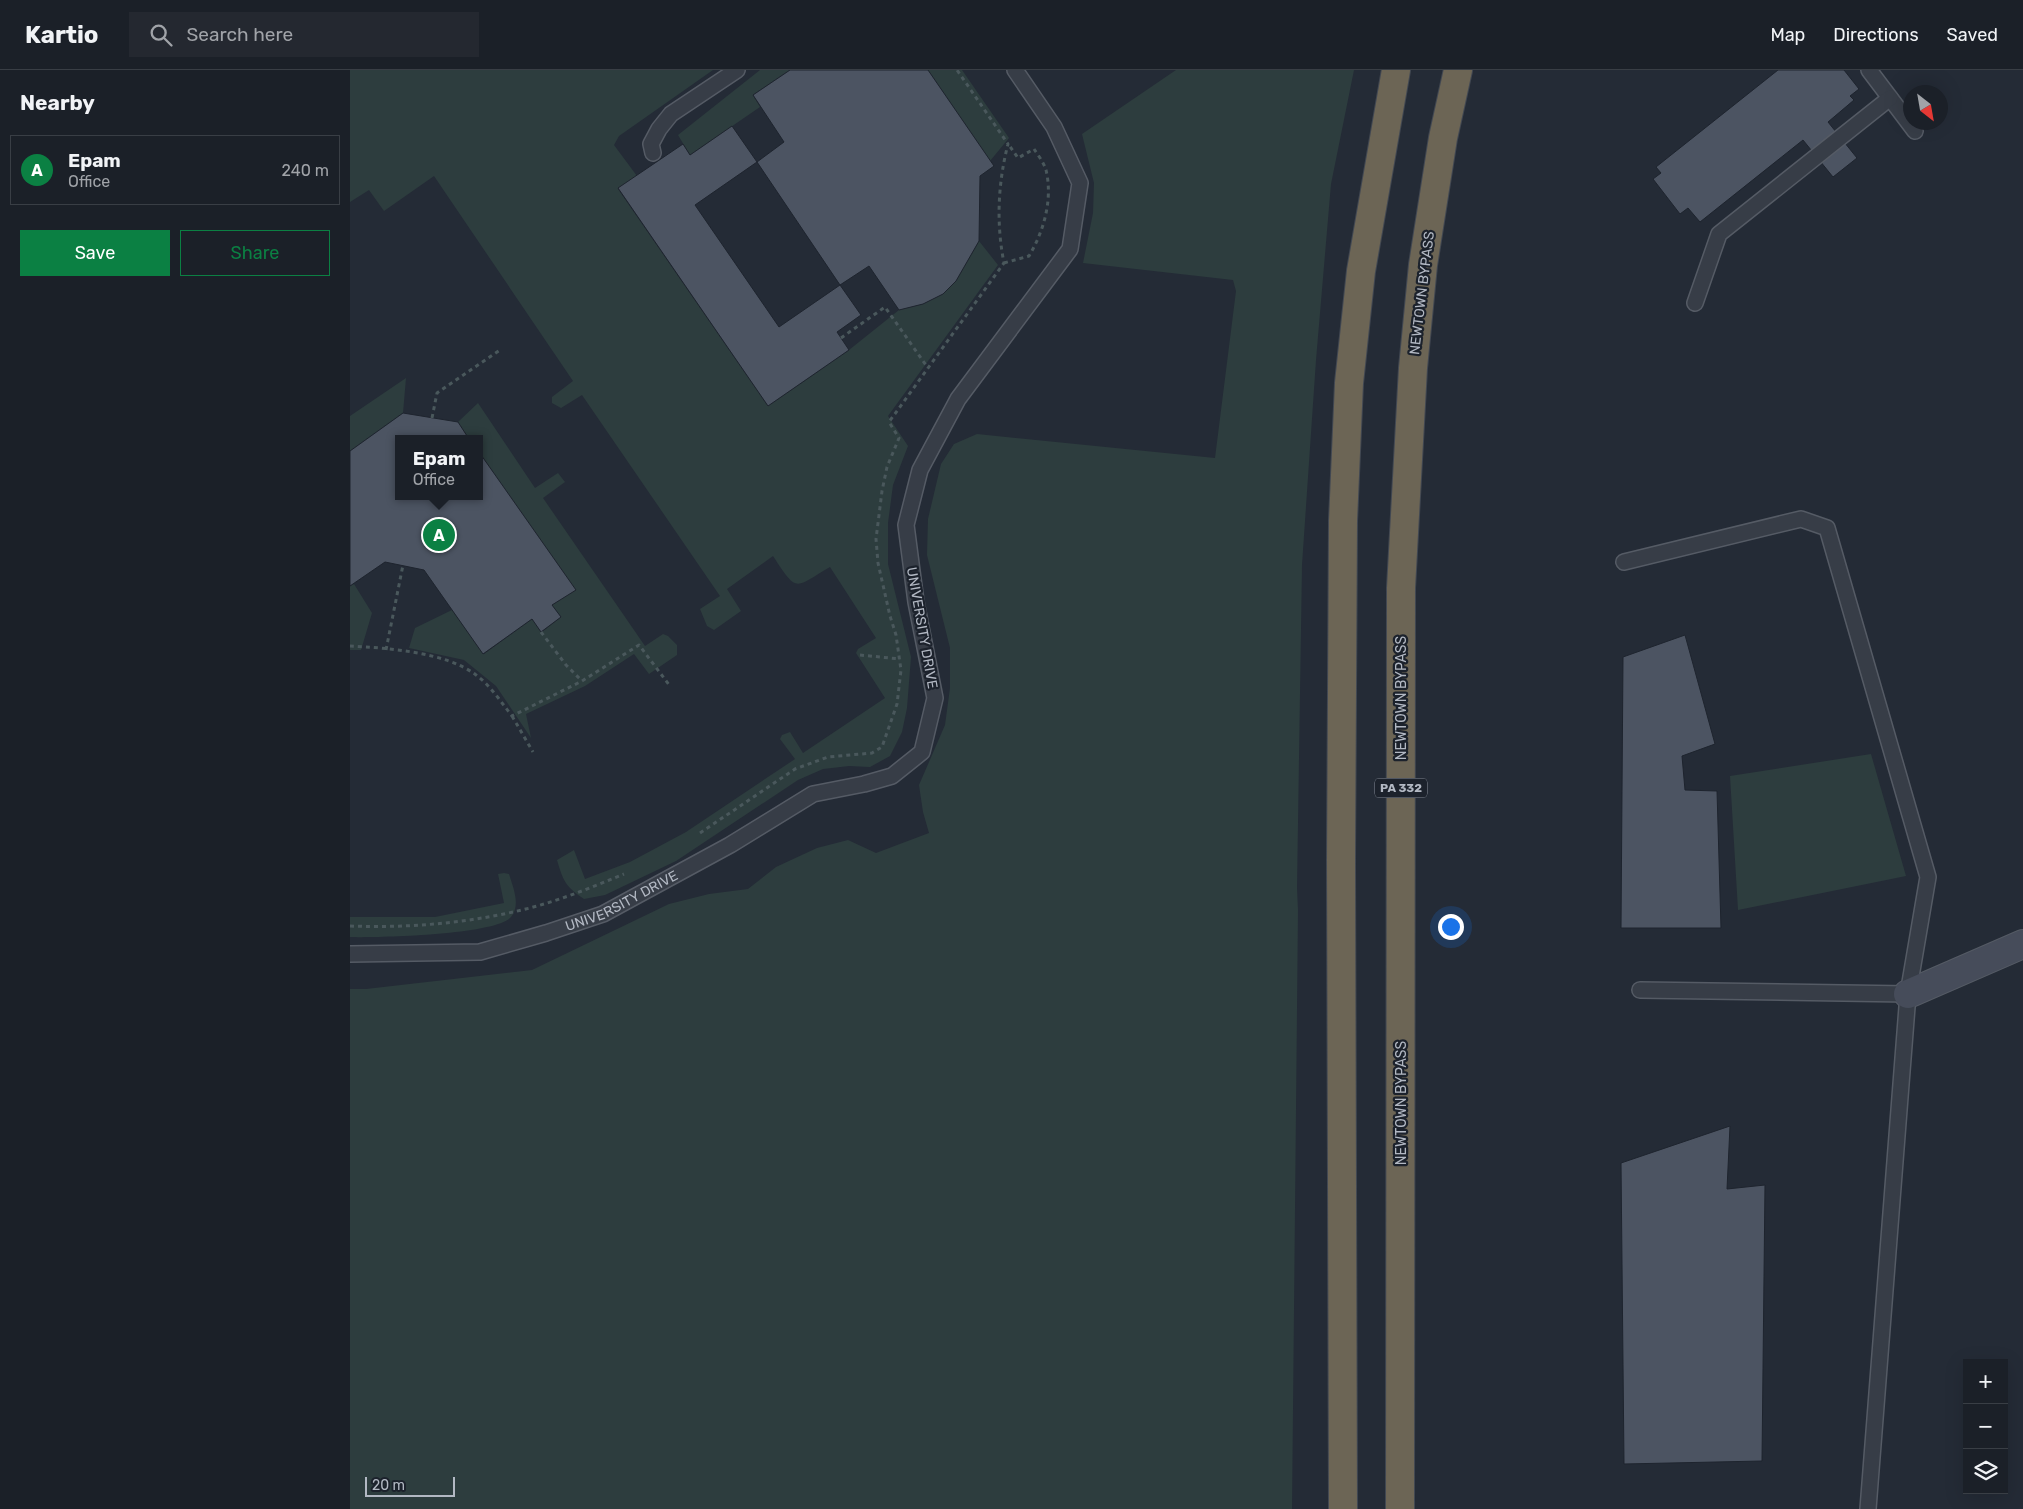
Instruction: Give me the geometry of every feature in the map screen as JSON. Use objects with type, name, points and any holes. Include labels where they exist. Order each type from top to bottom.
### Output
[{"type":"highway","points":[[1343,1509],[1341,860],[1343,521],[1349,383],[1361,271],[1396,70]]},
{"type":"highway","name":"NEWTOWN BYPASS","points":[[1400,1509],[1401,588],[1413,368],[1424,265],[1443,138],[1458,70]]},
{"type":"street","points":[[1908,994],[2023,944]]},
{"type":"lane","points":[[653,153],[651,144],[659,129],[671,114],[737,70]]},
{"type":"lane","name":"UNIVERSITY DRIVE","points":[[350,954],[480,952],[603,914],[730,845],[813,794],[864,784],[892,776],[922,752],[935,698],[916,602],[906,525],[920,470],[958,399],[1070,249],[1080,183],[1054,127],[1015,70]]},
{"type":"lane","points":[[1869,70],[1915,132]]},
{"type":"lane","points":[[1695,303],[1719,234],[1890,98]]},
{"type":"lane","points":[[1624,562],[1800,519],[1827,528],[1928,876],[1908,994],[1868,1509]]},
{"type":"lane","points":[[1640,990],[1908,994]]},
{"type":"path","points":[[695,836],[795,769],[828,757],[872,754],[882,747],[898,704],[900,659],[878,563],[876,539],[887,467],[899,438],[889,422],[1004,263],[1028,256],[1038,240],[1049,196],[1046,168],[1034,149],[1018,158],[957,70]]},
{"type":"path","points":[[1004,263],[999,241],[998,214],[1003,163],[1008,144]]},
{"type":"path","points":[[841,338],[885,306],[928,368]]},
{"type":"path","points":[[432,418],[436,393],[500,350]]},
{"type":"path","points":[[386,650],[404,565]]},
{"type":"path","points":[[541,632],[566,665],[582,681]]},
{"type":"path","points":[[512,716],[582,681],[639,645],[670,686]]},
{"type":"path","points":[[350,646],[416,653],[461,666],[477,675],[512,716],[533,752]]},
{"type":"path","points":[[860,655],[900,659]]},
{"type":"path","points":[[350,926],[424,925],[514,912],[579,892],[628,872]]},
{"type":"shaded area","points":[[350,70],[713,70],[619,136],[614,145],[637,176],[618,189],[768,406],[849,350],[899,310],[923,304],[943,294],[956,281],[979,241],[998,265],[888,416],[908,446],[893,485],[888,523],[888,564],[911,657],[907,708],[902,732],[890,756],[870,767],[849,766],[823,769],[798,780],[676,861],[605,895],[584,899],[569,887],[563,878],[557,860],[574,850],[585,879],[630,862],[686,832],[795,759],[780,739],[782,735],[790,732],[803,753],[885,698],[856,653],[858,649],[876,638],[830,567],[803,583],[797,584],[787,577],[773,556],[727,589],[741,611],[714,630],[707,626],[700,609],[720,596],[582,395],[561,408],[552,403],[552,397],[573,381],[434,176],[384,211],[369,190],[350,202]]},
{"type":"shaded area","points":[[760,70],[790,70],[753,95],[760,107],[690,155],[678,135]]},
{"type":"shaded area","points":[[928,70],[962,70],[1009,138],[990,161]]},
{"type":"shaded area","points":[[1176,70],[1354,70],[1331,184],[1316,360],[1302,565],[1297,888],[1292,1509],[350,1509],[350,989],[366,989],[532,970],[669,904],[709,894],[748,889],[776,867],[817,848],[848,840],[876,853],[929,833],[923,812],[919,785],[945,725],[950,688],[950,648],[927,555],[928,519],[941,464],[954,444],[977,434],[1215,458],[1236,291],[1233,280],[1083,263],[1093,213],[1094,183],[1082,134]]},
{"type":"shaded area","points":[[406,378],[403,413],[350,451],[350,416]]},
{"type":"shaded area","points":[[478,403],[535,488],[558,473],[565,482],[543,498],[645,646],[663,634],[668,636],[677,645],[677,655],[649,674],[634,654],[585,686],[526,714],[531,738],[496,686],[464,660],[409,648],[415,628],[452,610],[484,654],[532,619],[542,632],[561,617],[552,605],[575,590],[483,458],[483,435],[466,435],[458,422]]},
{"type":"shaded area","points":[[354,584],[372,613],[361,650],[350,650],[350,586]]},
{"type":"shaded area","points":[[1871,754],[1906,876],[1738,910],[1730,776]]},
{"type":"shaded area","points":[[498,874],[509,874],[516,902],[511,917],[501,923],[461,932],[384,937],[350,937],[350,917],[435,917],[504,903]]},
{"type":"building","points":[[790,70],[928,70],[994,166],[980,176],[979,241],[956,281],[943,294],[923,304],[899,310],[869,266],[840,285],[757,162],[784,142],[753,95]]},
{"type":"building","points":[[1778,70],[1844,70],[1859,89],[1850,96],[1854,100],[1828,122],[1857,158],[1833,177],[1803,140],[1700,222],[1688,208],[1680,214],[1653,179],[1661,173],[1656,167]]},
{"type":"building","points":[[732,126],[757,162],[695,205],[779,327],[840,285],[861,315],[837,332],[849,350],[768,406],[618,188],[683,144],[690,155]]},
{"type":"building","points":[[403,413],[458,422],[466,435],[395,435],[395,500],[483,500],[483,458],[576,590],[552,605],[561,617],[541,632],[532,619],[483,654],[424,570],[385,562],[350,586],[350,451]]},
{"type":"building","points":[[1685,635],[1715,744],[1682,756],[1685,790],[1717,791],[1721,928],[1621,928],[1623,657]]},
{"type":"building","points":[[1730,1126],[1727,1189],[1765,1185],[1762,1461],[1624,1464],[1621,1163]]},
{"type":"place","name":"Epam","points":[[439,535]]}]
